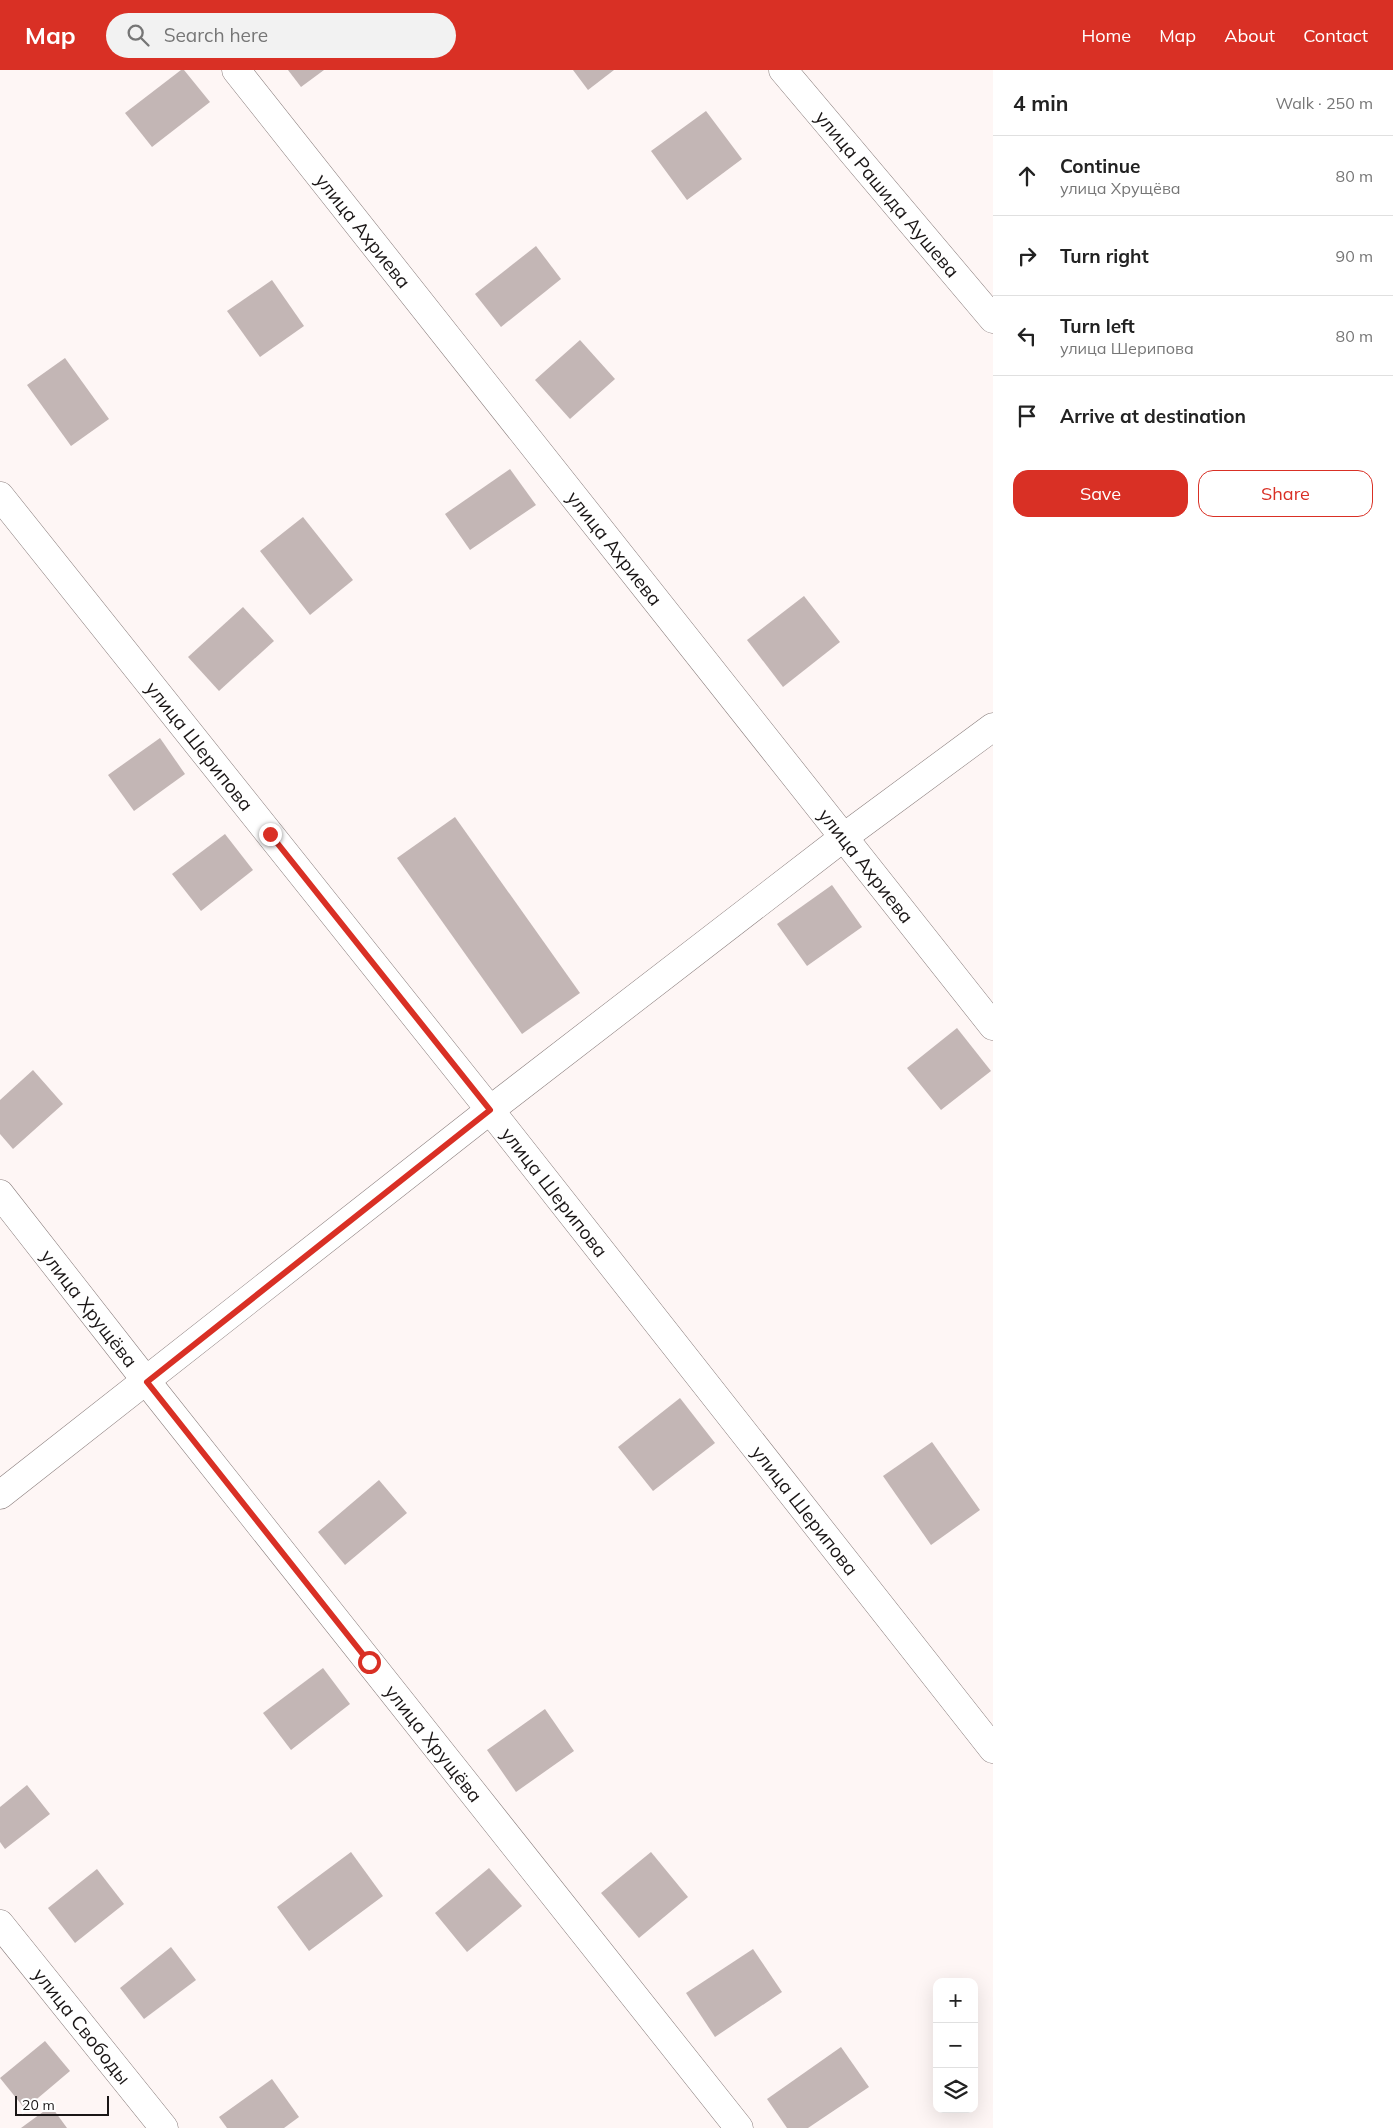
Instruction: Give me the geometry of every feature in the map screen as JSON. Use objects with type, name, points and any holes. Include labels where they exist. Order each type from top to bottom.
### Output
[{"type":"street","name":"улица Ахриева","points":[[236,70],[993,1026]]},
{"type":"street","name":"улица Рашида Аушева","points":[[783,70],[993,319]]},
{"type":"street","name":"улица Шерипова","points":[[0,496],[490,1110],[993,1749]]},
{"type":"street","points":[[0,1495],[147,1382],[490,1110],[844,837],[993,726]]},
{"type":"street","name":"улица Хрущёва","points":[[0,1194],[739,2128]]},
{"type":"street","name":"улица Свободы","points":[[0,1924],[164,2128]]},
{"type":"building","points":[[181,70],[184,70],[210,102],[152,147],[125,113]]},
{"type":"building","points":[[288,70],[324,70],[301,87]]},
{"type":"building","points":[[573,70],[614,70],[588,90]]},
{"type":"building","points":[[706,111],[742,159],[687,200],[651,151]]},
{"type":"building","points":[[536,246],[561,279],[501,327],[475,294]]},
{"type":"building","points":[[272,280],[304,326],[260,357],[227,311]]},
{"type":"building","points":[[580,340],[615,379],[570,419],[535,380]]},
{"type":"building","points":[[65,358],[109,419],[71,446],[27,385]]},
{"type":"building","points":[[510,469],[536,505],[470,550],[445,514]]},
{"type":"building","points":[[303,517],[353,580],[310,615],[260,551]]},
{"type":"building","points":[[804,596],[840,642],[783,687],[747,640]]},
{"type":"building","points":[[243,607],[274,641],[219,691],[188,657]]},
{"type":"building","points":[[160,738],[185,774],[134,811],[108,775]]},
{"type":"building","points":[[455,817],[580,993],[522,1034],[397,858]]},
{"type":"building","points":[[225,834],[253,870],[201,911],[172,874]]},
{"type":"building","points":[[832,885],[862,927],[807,966],[777,924]]},
{"type":"building","points":[[957,1028],[991,1071],[941,1110],[907,1068]]},
{"type":"building","points":[[33,1070],[63,1104],[13,1149],[0,1134],[0,1100]]},
{"type":"building","points":[[680,1398],[715,1443],[653,1491],[618,1447]]},
{"type":"building","points":[[932,1442],[980,1510],[931,1545],[883,1476]]},
{"type":"building","points":[[379,1480],[407,1513],[345,1565],[318,1532]]},
{"type":"building","points":[[323,1668],[350,1704],[291,1750],[263,1713]]},
{"type":"building","points":[[545,1709],[574,1751],[516,1792],[487,1750]]},
{"type":"building","points":[[27,1785],[50,1814],[5,1849],[0,1842],[0,1807]]},
{"type":"building","points":[[351,1852],[383,1896],[309,1951],[277,1907]]},
{"type":"building","points":[[651,1852],[688,1897],[639,1938],[601,1893]]},
{"type":"building","points":[[489,1868],[522,1906],[467,1952],[435,1913]]},
{"type":"building","points":[[97,1869],[124,1904],[75,1943],[48,1908]]},
{"type":"building","points":[[171,1947],[196,1980],[144,2019],[120,1988]]},
{"type":"building","points":[[753,1949],[782,1992],[715,2037],[686,1993]]},
{"type":"building","points":[[45,2041],[70,2071],[25,2109],[0,2078]]},
{"type":"building","points":[[841,2047],[869,2087],[808,2128],[787,2128],[767,2099]]},
{"type":"building","points":[[272,2079],[299,2117],[284,2128],[227,2128],[219,2117]]},
{"type":"building","points":[[51,2106],[67,2128],[21,2128]]},
{"type":"route","points":[[270,834],[490,1110],[147,1382],[369,1662]]}]
